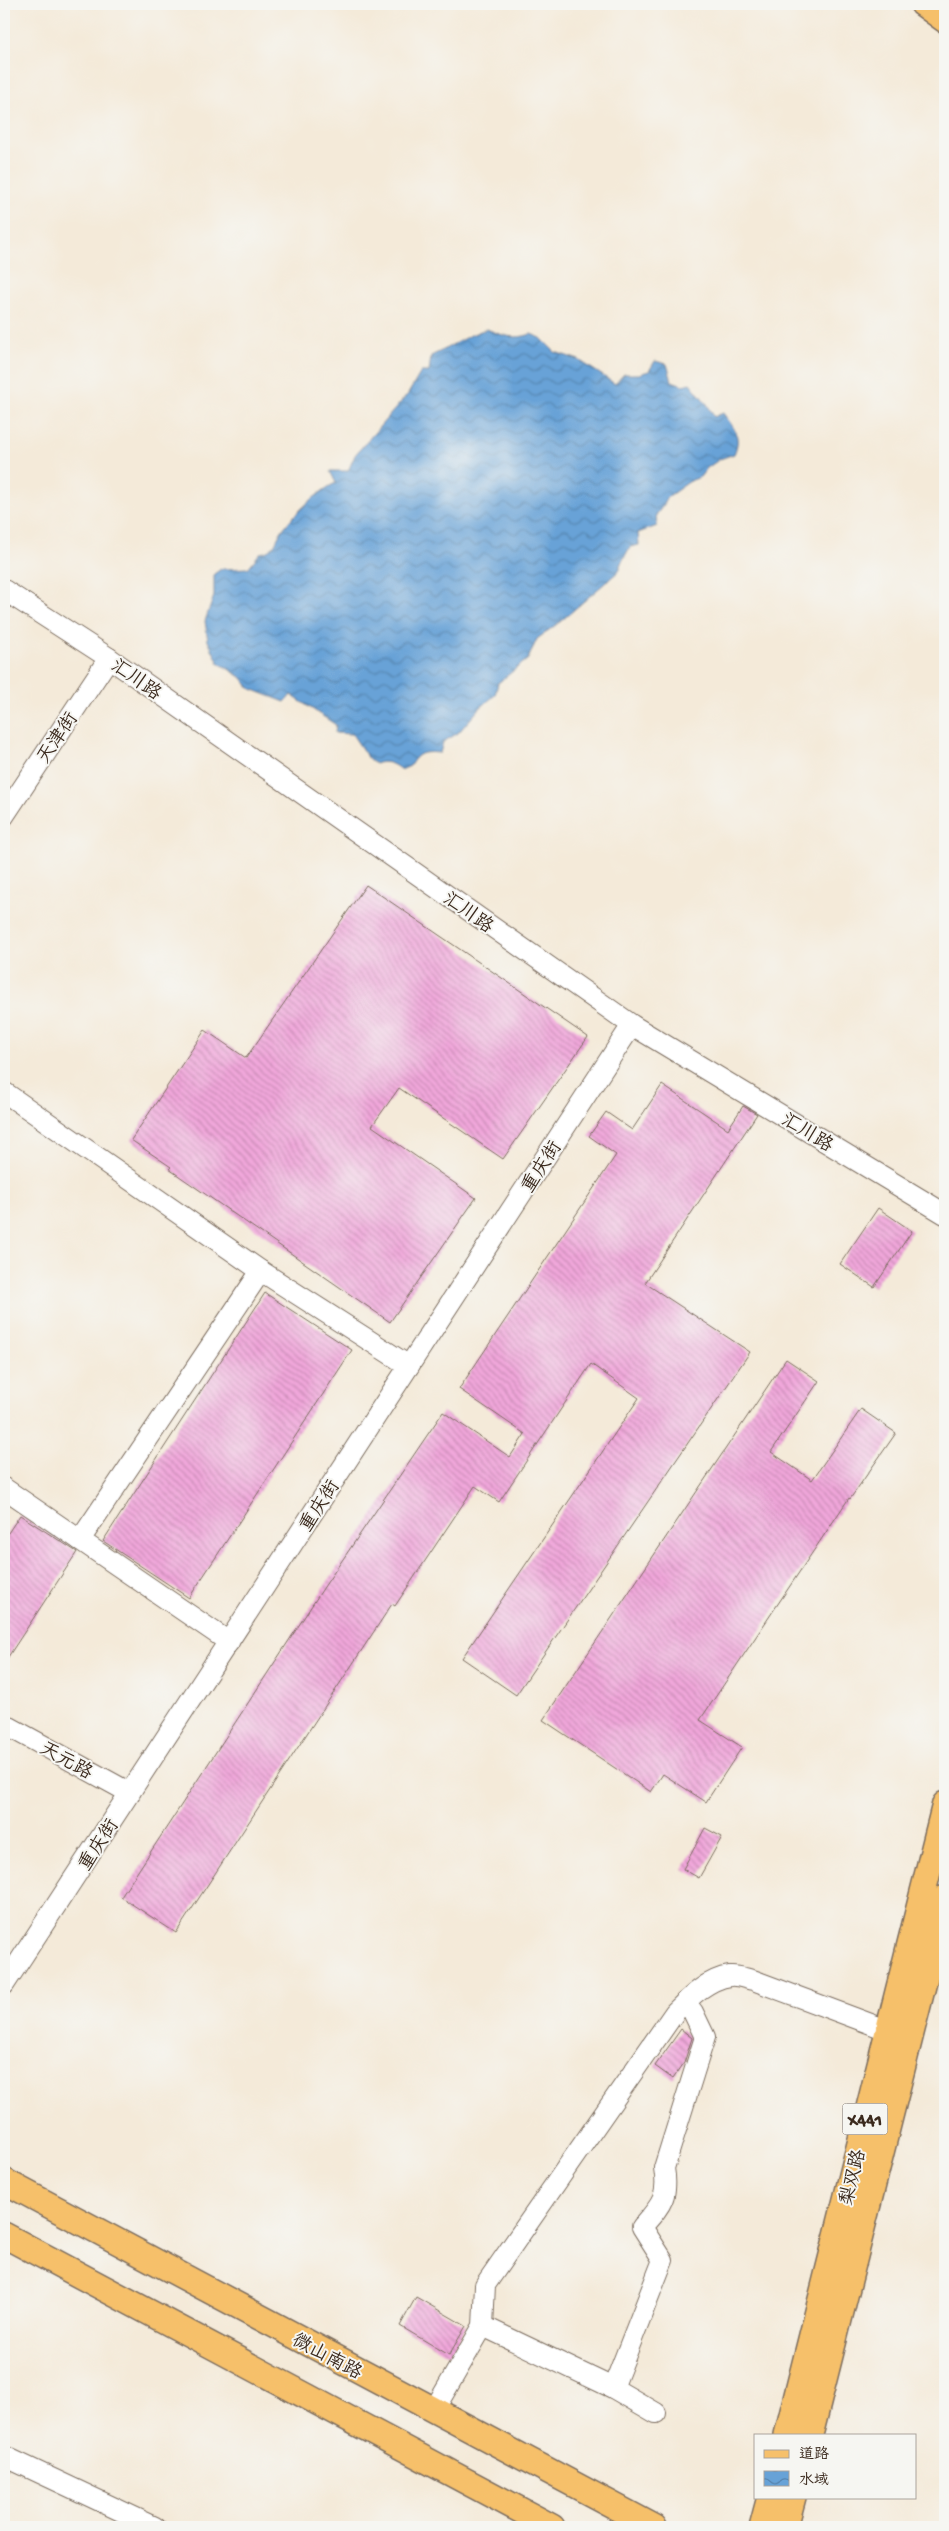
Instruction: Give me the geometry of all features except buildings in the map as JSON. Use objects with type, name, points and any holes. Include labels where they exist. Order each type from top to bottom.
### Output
[{"type":"main road","points":[[923,4],[945,20]]},
{"type":"main road","name":"梨双路","points":[[787,2434],[945,1804]]},
{"type":"main road","name":"梨双路","points":[[810,2434],[945,1898]]},
{"type":"main road","name":"微山南路","points":[[4,2181],[654,2527]]},
{"type":"main road","points":[[4,2235],[552,2527]]},
{"type":"street","name":"汇川路","points":[[4,590],[109,658],[632,1025],[945,1214]]},
{"type":"street","name":"天津街","points":[[4,816],[109,658]]},
{"type":"street","name":"重庆街","points":[[4,1985],[632,1025]]},
{"type":"street","points":[[4,1092],[261,1271],[409,1366]]},
{"type":"street","points":[[80,1540],[261,1271]]},
{"type":"street","points":[[4,1488],[229,1642]]},
{"type":"street","name":"天元路","points":[[4,1724],[130,1793]]},
{"type":"street","points":[[434,2410],[483,2326],[485,2285],[691,1995],[710,1984],[731,1976],[753,1980],[887,2030]]},
{"type":"street","points":[[613,2388],[663,2260],[642,2227],[659,2208],[667,2187],[664,2168],[705,2037],[693,2012],[685,2002]]},
{"type":"street","points":[[483,2326],[613,2388],[656,2413]]},
{"type":"street","points":[[4,2456],[155,2527]]},
{"type":"water","points":[[487,329],[509,336],[520,337],[531,334],[541,338],[555,352],[579,360],[615,384],[624,374],[639,374],[649,371],[655,361],[667,364],[672,381],[683,385],[690,383],[707,404],[714,417],[723,413],[736,432],[736,448],[734,454],[720,459],[707,468],[700,477],[690,481],[666,498],[665,503],[656,515],[657,526],[638,533],[639,545],[630,547],[620,565],[620,570],[561,621],[537,639],[528,659],[498,683],[495,695],[480,708],[458,733],[443,742],[440,753],[430,752],[419,755],[410,766],[401,770],[388,763],[375,764],[368,758],[352,734],[335,733],[336,725],[291,695],[285,702],[251,689],[241,677],[219,663],[208,641],[205,621],[214,596],[214,574],[221,569],[248,568],[260,553],[269,550],[293,517],[315,496],[336,483],[330,471],[348,471],[355,455],[408,394],[421,372],[429,372],[431,356],[472,334]]}]
